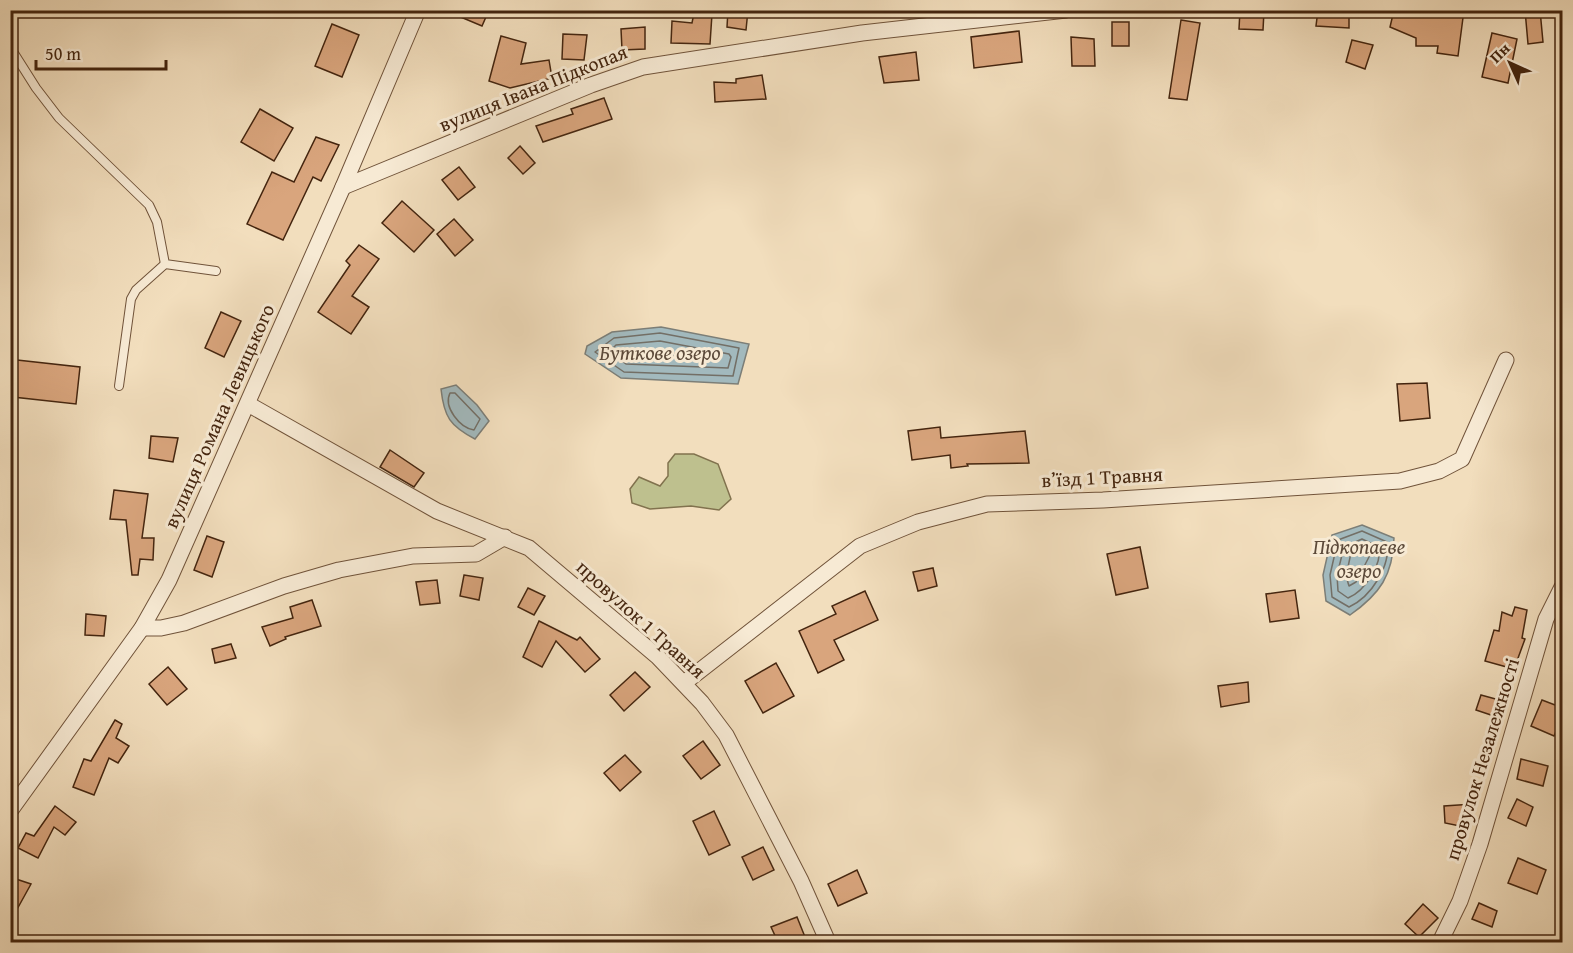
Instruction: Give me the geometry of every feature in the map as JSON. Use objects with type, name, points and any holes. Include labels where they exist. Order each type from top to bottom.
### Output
[{"type":"street","name":"вулиця Романа Левицького","points":[[10,811],[142,628],[169,580],[343,187],[418,10]]},
{"type":"street","name":"вулиця Івана Підкопая","points":[[343,187],[591,85],[657,64],[862,33],[1066,10]]},
{"type":"street","name":"в’їзд 1 Травня","points":[[684,683],[860,546],[918,522],[987,504],[1103,500],[1257,489],[1302,490],[1400,482],[1439,471],[1462,459],[1506,360]]},
{"type":"street","name":"провулок 1 Травня","points":[[248,404],[437,511],[529,548],[684,683],[726,735],[801,881],[828,942]]},
{"type":"street","points":[[142,628],[161,628],[184,623],[284,586],[339,570],[412,556],[476,554],[505,537]]},
{"type":"street","name":"провулок Незалежності","points":[[1440,942],[1470,875],[1546,619],[1563,586]]},
{"type":"lane","points":[[10,47],[36,88],[59,118],[149,205],[157,222],[165,264]]},
{"type":"lane","points":[[119,386],[131,298],[136,290],[165,264],[216,271]]},
{"type":"green space","points":[[675,454],[694,454],[718,464],[731,499],[719,510],[691,506],[650,509],[632,503],[630,489],[639,477],[660,486],[668,476],[668,463]]},
{"type":"water","name":"Буткове озеро","points":[[661,327],[749,344],[738,384],[621,378],[585,354],[587,346],[612,332]]},
{"type":"water","points":[[456,385],[477,405],[489,421],[475,439],[454,425],[446,414],[441,389]]},
{"type":"water","name":"Підкопаєве озеро","points":[[1362,525],[1394,538],[1393,551],[1388,573],[1377,591],[1350,615],[1326,601],[1323,575],[1332,535]]},
{"type":"building","points":[[444,10],[489,10],[482,26]]},
{"type":"building","points":[[728,10],[748,10],[746,30],[727,27]]},
{"type":"building","points":[[1240,10],[1264,11],[1263,30],[1239,29]]},
{"type":"building","points":[[1318,10],[1349,10],[1349,28],[1316,26]]},
{"type":"building","points":[[1394,10],[1464,10],[1458,56],[1437,53],[1438,46],[1416,46],[1416,38],[1390,27]]},
{"type":"building","points":[[1525,10],[1540,10],[1543,42],[1528,44]]},
{"type":"building","points":[[694,13],[712,14],[710,44],[671,43],[672,21],[692,23]]},
{"type":"building","points":[[1181,20],[1200,23],[1187,100],[1169,98]]},
{"type":"building","points":[[1112,22],[1129,22],[1129,46],[1112,46]]},
{"type":"building","points":[[332,24],[359,35],[342,77],[315,66]]},
{"type":"building","points":[[645,27],[645,49],[622,50],[621,29]]},
{"type":"building","points":[[1019,31],[1022,62],[974,68],[971,37]]},
{"type":"building","points":[[1492,33],[1517,39],[1508,83],[1482,77]]},
{"type":"building","points":[[563,34],[587,35],[584,60],[562,59]]},
{"type":"building","points":[[501,36],[526,43],[521,64],[549,60],[552,78],[510,88],[489,81]]},
{"type":"building","points":[[1071,37],[1094,39],[1095,66],[1072,66]]},
{"type":"building","points":[[1352,40],[1373,45],[1365,69],[1346,62]]},
{"type":"building","points":[[916,52],[919,80],[884,83],[879,57]]},
{"type":"building","points":[[762,75],[766,99],[715,102],[714,82],[736,83],[736,79]]},
{"type":"building","points":[[604,98],[612,119],[543,142],[536,126],[573,114],[571,109]]},
{"type":"building","points":[[260,109],[293,128],[274,161],[241,142]]},
{"type":"building","points":[[316,137],[339,145],[321,181],[313,177],[283,240],[247,224],[272,172],[294,182]]},
{"type":"building","points":[[520,146],[535,163],[523,174],[508,158]]},
{"type":"building","points":[[459,167],[475,187],[458,200],[442,180]]},
{"type":"building","points":[[402,201],[434,230],[414,252],[382,223]]},
{"type":"building","points":[[454,219],[473,240],[455,256],[437,234]]},
{"type":"building","points":[[359,245],[379,259],[352,296],[369,307],[351,334],[318,312],[350,265],[346,261]]},
{"type":"building","points":[[221,312],[241,321],[224,357],[205,348]]},
{"type":"building","points":[[17,360],[80,367],[76,404],[13,397]]},
{"type":"building","points":[[1427,383],[1430,418],[1400,421],[1397,384]]},
{"type":"building","points":[[940,427],[941,438],[1025,431],[1029,463],[967,464],[968,466],[951,468],[950,455],[912,460],[908,431]]},
{"type":"building","points":[[151,436],[178,438],[173,462],[149,458]]},
{"type":"building","points":[[390,450],[424,473],[414,487],[380,467]]},
{"type":"building","points":[[114,490],[148,494],[142,538],[154,538],[153,560],[140,559],[138,575],[132,575],[126,520],[110,519]]},
{"type":"building","points":[[207,536],[224,542],[212,577],[194,570]]},
{"type":"building","points":[[1140,547],[1148,588],[1116,595],[1107,554]]},
{"type":"building","points":[[933,568],[937,586],[918,591],[913,572]]},
{"type":"building","points":[[464,575],[483,578],[479,600],[460,596]]},
{"type":"building","points":[[437,580],[440,603],[420,605],[416,582]]},
{"type":"building","points":[[528,588],[545,596],[534,615],[518,607]]},
{"type":"building","points":[[1295,590],[1299,618],[1270,622],[1266,594]]},
{"type":"building","points":[[865,591],[878,620],[834,640],[844,660],[818,673],[799,631],[836,614],[832,606]]},
{"type":"building","points":[[312,600],[321,626],[285,637],[286,639],[270,646],[262,627],[293,618],[290,607]]},
{"type":"building","points":[[1515,607],[1527,610],[1522,638],[1525,639],[1514,669],[1485,661],[1494,630],[1499,631],[1502,612],[1512,616]]},
{"type":"building","points":[[86,614],[106,616],[104,636],[85,635]]},
{"type":"building","points":[[539,621],[577,640],[580,637],[600,659],[585,672],[556,641],[542,667],[523,657]]},
{"type":"building","points":[[231,644],[236,658],[215,663],[212,649]]},
{"type":"building","points":[[776,663],[794,696],[763,713],[745,681]]},
{"type":"building","points":[[168,667],[187,689],[167,705],[149,684]]},
{"type":"building","points":[[635,672],[650,687],[624,711],[610,695]]},
{"type":"building","points":[[1248,682],[1249,702],[1221,707],[1218,686]]},
{"type":"building","points":[[1481,695],[1503,701],[1497,717],[1476,710]]},
{"type":"building","points":[[1542,700],[1563,708],[1563,715],[1554,736],[1531,726]]},
{"type":"building","points":[[115,720],[122,724],[116,738],[129,746],[118,763],[109,758],[94,795],[73,787],[84,759],[91,761]]},
{"type":"building","points":[[703,741],[720,765],[701,779],[683,756]]},
{"type":"building","points":[[625,755],[641,772],[620,791],[604,773]]},
{"type":"building","points":[[1521,759],[1548,766],[1543,786],[1517,779]]},
{"type":"building","points":[[1517,799],[1533,807],[1526,826],[1508,818]]},
{"type":"building","points":[[1473,804],[1470,828],[1445,823],[1444,806]]},
{"type":"building","points":[[55,806],[76,822],[65,835],[54,827],[38,858],[18,848],[26,833],[34,836]]},
{"type":"building","points":[[714,811],[730,845],[709,855],[693,821]]},
{"type":"building","points":[[763,847],[774,870],[753,880],[742,857]]},
{"type":"building","points":[[1518,858],[1546,870],[1537,894],[1508,883]]},
{"type":"building","points":[[857,870],[867,893],[838,906],[828,884]]},
{"type":"building","points":[[10,877],[31,884],[10,922]]},
{"type":"building","points":[[1479,903],[1497,911],[1492,927],[1472,919]]},
{"type":"building","points":[[1423,904],[1438,918],[1419,937],[1405,924]]},
{"type":"building","points":[[797,917],[807,942],[778,942],[771,927]]}]
